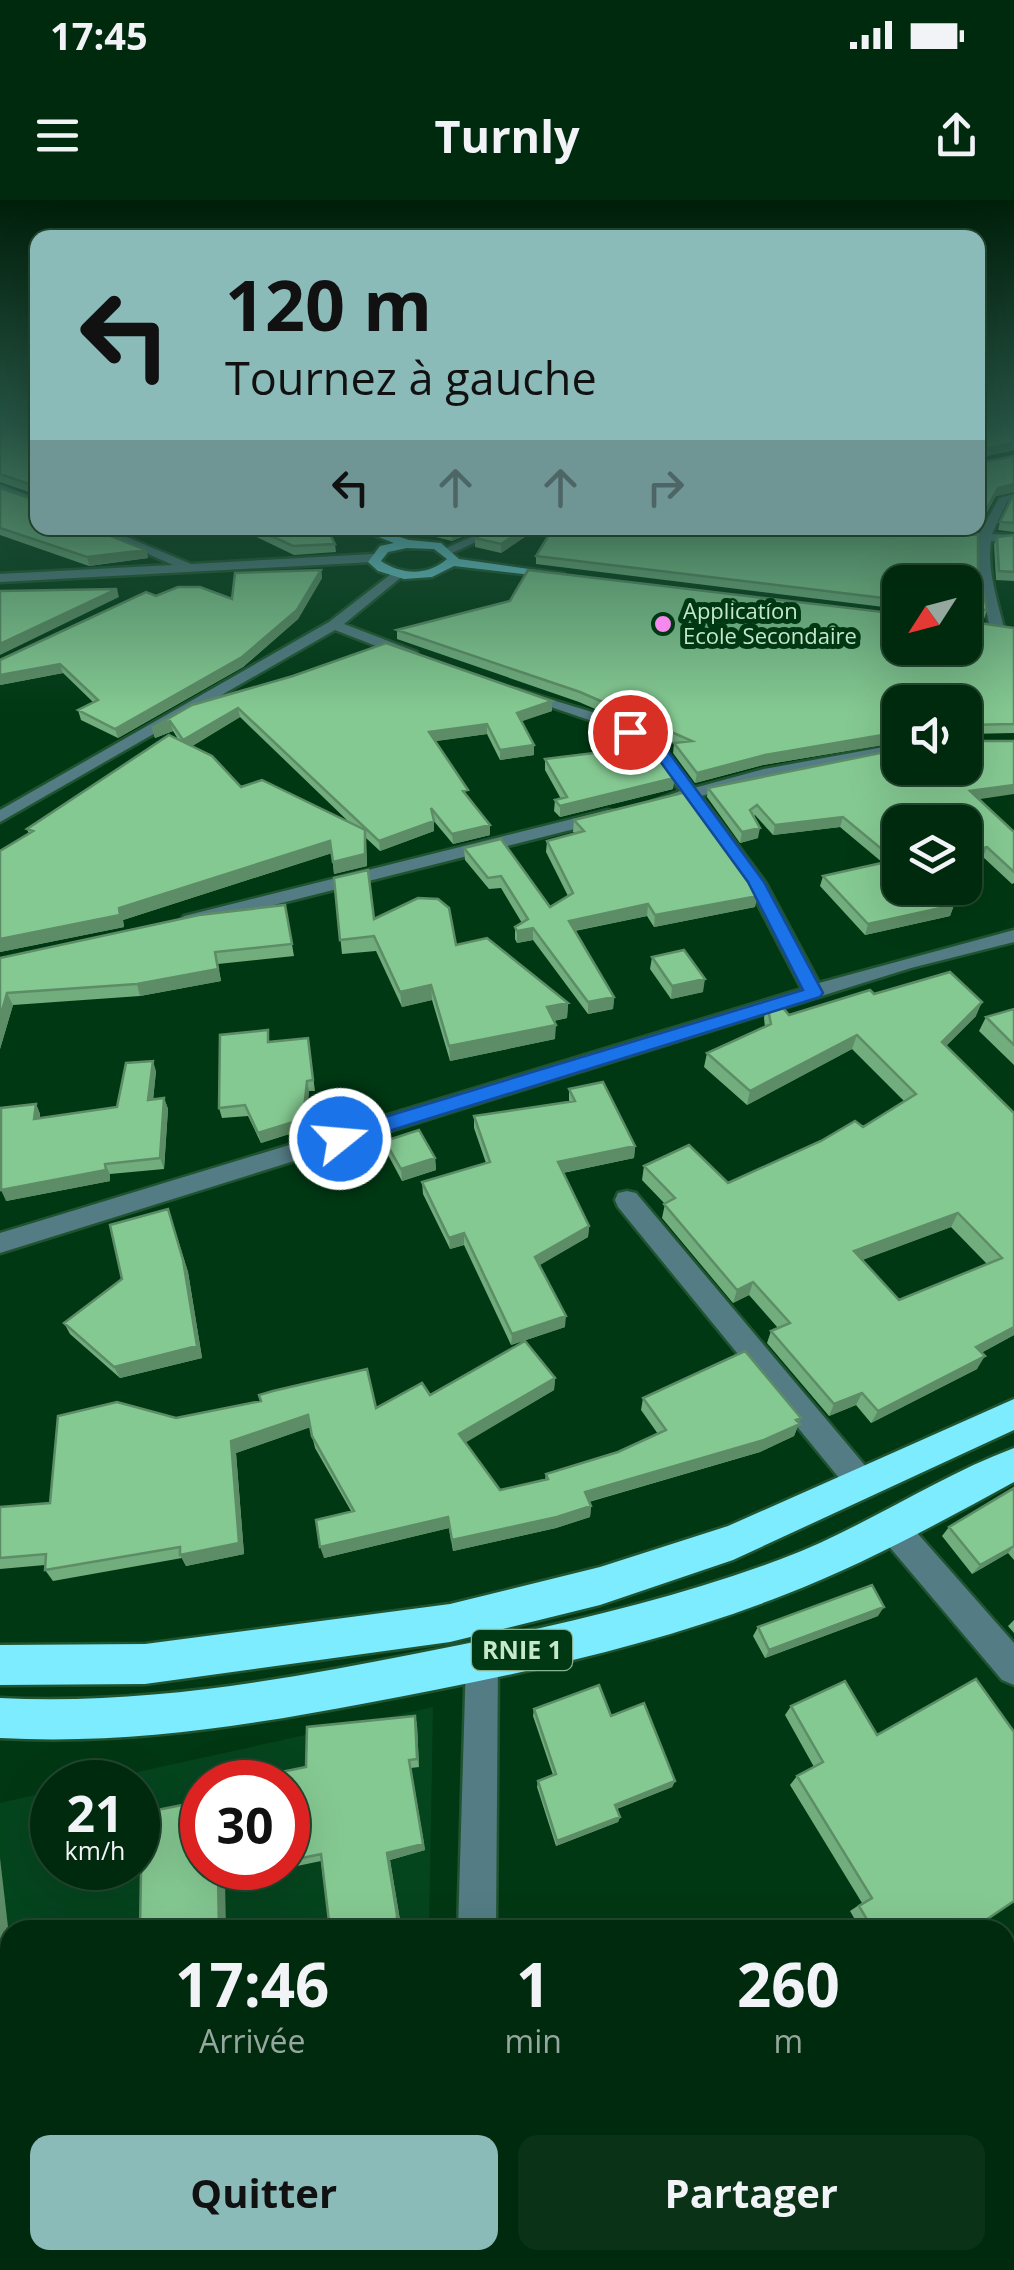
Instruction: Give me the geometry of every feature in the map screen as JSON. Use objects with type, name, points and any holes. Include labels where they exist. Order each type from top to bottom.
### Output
[{"type":"highway","name":"RNIE 1","points":[[0,1665],[145,1664],[450,1623],[600,1586],[733,1542],[1014,1414]]},
{"type":"highway","name":"RNIE 1","points":[[0,1718],[55,1722],[173,1717],[482,1661],[748,1590],[893,1528],[1014,1464]]},
{"type":"main road","points":[[382,535],[450,556],[566,575]]},
{"type":"main road","points":[[407,544],[384,549],[373,558],[377,566],[399,574],[426,574],[450,556]]},
{"type":"main road","points":[[982,626],[1014,630]]},
{"type":"street","points":[[112,535],[195,570]]},
{"type":"street","points":[[450,556],[488,535]]},
{"type":"street","points":[[948,535],[1014,540]]},
{"type":"street","points":[[984,535],[983,565],[997,628]]},
{"type":"street","points":[[0,578],[373,558]]},
{"type":"street","points":[[160,587],[195,570]]},
{"type":"street","points":[[0,817],[334,626],[399,574]]},
{"type":"street","points":[[334,626],[437,664]]},
{"type":"street","points":[[508,688],[653,744],[656,758],[691,794],[756,882],[814,993]]},
{"type":"street","points":[[163,927],[764,774],[882,752]]},
{"type":"street","points":[[0,1243],[814,993],[1014,936]]},
{"type":"street","points":[[627,1200],[863,1485]]},
{"type":"street","points":[[893,1528],[1014,1668]]},
{"type":"street","points":[[477,1920],[482,1661]]},
{"type":"shaded area","points":[[433,1707],[429,1920],[0,1920],[0,1803],[30,1796],[30,1890],[160,1890],[160,1767],[180,1763],[180,1890],[310,1890],[310,1760],[192,1760]]},
{"type":"building","points":[[0,521],[30,521],[30,535],[108,535],[146,550],[87,557],[0,528]]},
{"type":"building","points":[[269,535],[330,535],[335,544],[293,546]]},
{"type":"building","points":[[482,535],[515,535],[501,544],[475,538]]},
{"type":"building","points":[[549,535],[978,535],[978,565],[882,565],[882,598],[536,556]]},
{"type":"building","points":[[1014,535],[1014,572],[999,571],[997,537]]},
{"type":"building","points":[[321,570],[297,610],[242,657],[115,729],[78,710],[98,700],[60,664],[0,675],[0,660],[146,592],[156,596],[178,587],[200,587],[232,599],[235,573]]},
{"type":"building","points":[[528,570],[882,612],[882,665],[982,665],[982,623],[1014,628],[1014,724],[982,725],[982,685],[882,685],[882,735],[765,755],[697,773],[674,743],[692,741],[580,692],[397,630],[510,601]]},
{"type":"building","points":[[117,589],[0,644],[0,591]]},
{"type":"building","points":[[386,643],[552,701],[517,713],[534,745],[500,750],[487,724],[429,732],[468,790],[463,791],[490,825],[452,834],[431,808],[434,821],[379,841],[238,708],[183,740],[170,721],[152,728],[192,705],[293,676]]},
{"type":"building","points":[[169,735],[212,756],[241,787],[262,780],[365,830],[365,854],[333,862],[330,841],[119,908],[120,915],[0,939],[0,851]]},
{"type":"building","points":[[982,741],[1014,741],[1014,785],[970,791],[1014,832],[1014,872],[987,847],[982,848],[982,805],[882,805],[882,849],[843,817],[775,825],[757,805],[750,810],[760,828],[742,832],[708,788],[882,753],[882,785],[982,785]]},
{"type":"building","points":[[602,752],[606,758],[658,755],[674,778],[560,806],[555,800],[567,797],[545,759]]},
{"type":"building","points":[[686,792],[758,896],[655,915],[648,904],[569,921],[614,997],[588,1002],[533,928],[517,931],[515,927],[528,919],[501,876],[488,878],[464,848],[501,839],[550,907],[573,893],[547,841],[584,831],[574,820]]},
{"type":"building","points":[[882,863],[882,905],[954,905],[868,924],[823,876]]},
{"type":"building","points":[[368,870],[374,919],[418,898],[438,899],[449,908],[456,945],[487,938],[568,1003],[547,1007],[556,1025],[449,1046],[431,985],[400,992],[374,936],[340,940],[334,878]]},
{"type":"building","points":[[285,905],[292,944],[215,952],[218,969],[137,984],[7,993],[0,1018],[0,958],[199,915]]},
{"type":"building","points":[[684,950],[705,979],[672,986],[652,957]]},
{"type":"building","points":[[950,972],[982,1002],[942,1042],[1014,1113],[1014,1327],[976,1347],[985,1356],[878,1411],[862,1393],[834,1404],[771,1331],[790,1323],[753,1282],[737,1290],[664,1204],[675,1198],[644,1166],[689,1145],[728,1183],[821,1141],[855,1121],[863,1127],[916,1094],[857,1035],[750,1091],[707,1053],[771,1024],[767,1004],[777,1001],[789,1015],[870,990],[874,994]],"holes":[[[958,1213],[1002,1258],[899,1300],[854,1251]]]},
{"type":"building","points":[[1014,1009],[1014,1045],[986,1017]]},
{"type":"building","points":[[268,1030],[268,1042],[308,1038],[313,1080],[307,1081],[303,1119],[258,1133],[245,1105],[219,1108],[220,1035]]},
{"type":"building","points":[[153,1061],[148,1100],[164,1098],[160,1158],[105,1164],[106,1170],[1,1190],[1,1108],[36,1104],[34,1119],[117,1107],[126,1063]]},
{"type":"building","points":[[603,1082],[635,1146],[558,1162],[589,1226],[535,1257],[566,1316],[512,1334],[464,1233],[449,1238],[422,1182],[490,1162],[474,1116],[575,1101],[569,1089]]},
{"type":"building","points":[[419,1130],[435,1158],[401,1169],[385,1141]]},
{"type":"building","points":[[168,1209],[183,1260],[197,1346],[114,1367],[64,1323],[122,1279],[110,1225]]},
{"type":"building","points":[[525,1341],[555,1378],[459,1434],[500,1490],[548,1479],[546,1474],[618,1452],[666,1430],[643,1398],[745,1351],[801,1418],[796,1420],[800,1424],[764,1440],[585,1492],[591,1506],[557,1517],[452,1540],[448,1517],[320,1547],[316,1520],[354,1511],[312,1436],[308,1415],[231,1441],[239,1543],[180,1555],[180,1547],[45,1570],[46,1554],[0,1558],[0,1507],[50,1503],[58,1416],[117,1402],[176,1418],[261,1401],[259,1395],[367,1369],[376,1408],[422,1383],[430,1395]]},
{"type":"building","points":[[1014,1488],[1014,1546],[980,1565],[949,1527]]},
{"type":"building","points":[[872,1585],[884,1607],[769,1650],[758,1627]]},
{"type":"building","points":[[976,1679],[1014,1732],[1014,1901],[986,1920],[867,1920],[859,1906],[872,1898],[797,1776],[823,1762],[791,1706],[845,1681],[877,1735]]},
{"type":"building","points":[[599,1685],[611,1716],[644,1703],[675,1781],[615,1805],[620,1817],[557,1841],[538,1781],[556,1774],[534,1709]]},
{"type":"building","points":[[415,1716],[417,1759],[409,1760],[423,1844],[387,1853],[397,1920],[329,1920],[321,1854],[310,1856],[310,1760],[306,1760],[307,1727]]},
{"type":"building","points":[[180,1805],[180,1890],[218,1890],[219,1920],[140,1920],[141,1890],[160,1890],[160,1809]]},
{"type":"place","name":"Applicatíon Ecole Secondaire","points":[[663,624]]},
{"type":"route","points":[[340,1139],[814,993],[756,882],[665,758],[653,744],[630,732]]}]
